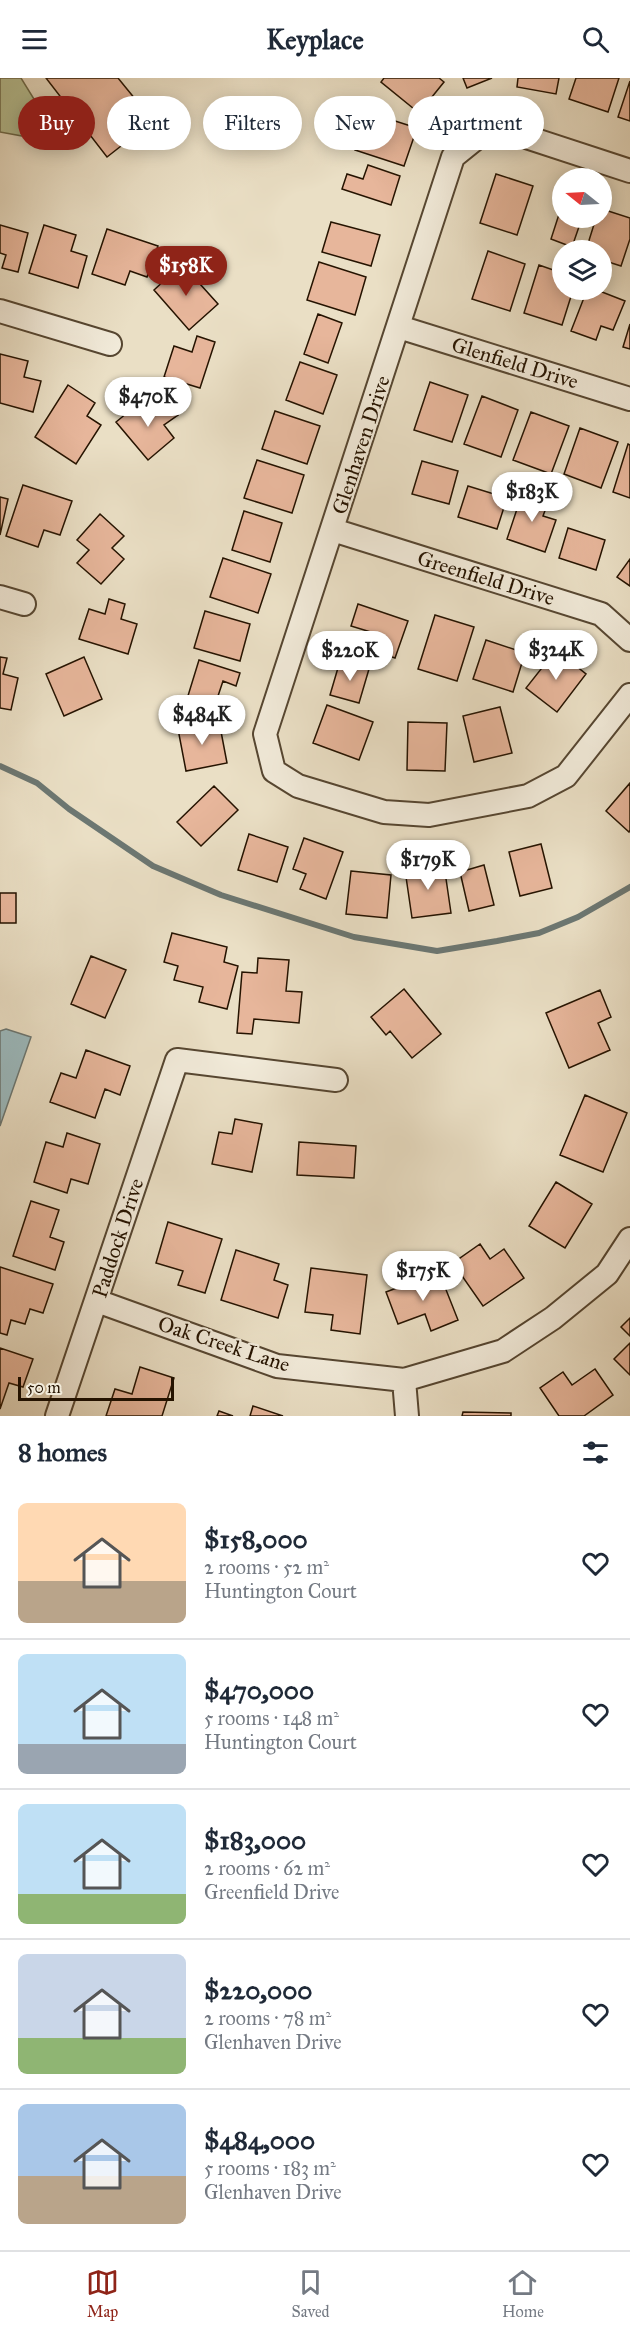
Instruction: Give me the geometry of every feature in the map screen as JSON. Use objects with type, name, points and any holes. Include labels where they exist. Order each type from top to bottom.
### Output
[{"type":"street","name":"Glenhaven Drive","points":[[630,171],[511,132],[484,132],[453,157],[265,734],[274,771],[298,786],[384,812],[429,815],[528,796],[566,776],[630,695]]},
{"type":"street","points":[[0,311],[110,344]]},
{"type":"street","name":"Glenfield Drive","points":[[399,327],[630,399]]},
{"type":"street","name":"Greenfield Drive","points":[[333,530],[601,614],[630,640]]},
{"type":"street","points":[[0,597],[24,604]]},
{"type":"street","name":"Paddock Drive","points":[[57,1416],[177,1059],[336,1080]]},
{"type":"street","name":"Oak Creek Lane","points":[[97,1301],[277,1366],[404,1380],[502,1351],[553,1318],[607,1274],[630,1239]]},
{"type":"street","points":[[404,1380],[407,1416]]},
{"type":"green space","points":[[0,78],[21,78],[32,96],[18,96],[18,135],[0,132]]},
{"type":"water","points":[[6,1029],[31,1037],[0,1126],[0,1031]]},
{"type":"building","points":[[46,78],[118,78],[133,96],[107,96],[107,150],[116,150],[107,157],[95,141],[95,96],[60,96]]},
{"type":"building","points":[[384,78],[439,78],[444,82],[433,96],[408,96],[408,104],[381,82]]},
{"type":"building","points":[[463,78],[492,78],[467,88]]},
{"type":"building","points":[[518,78],[559,78],[556,94],[517,87]]},
{"type":"building","points":[[576,78],[619,78],[608,112],[569,99]]},
{"type":"building","points":[[630,81],[630,121],[618,117]]},
{"type":"building","points":[[396,121],[408,125],[409,150],[404,166],[355,150],[396,150]]},
{"type":"building","points":[[368,165],[400,176],[391,205],[342,189],[347,174],[363,179]]},
{"type":"building","points":[[496,174],[533,186],[517,235],[480,223]]},
{"type":"building","points":[[612,212],[630,218],[630,239],[621,266],[612,263],[612,240],[589,240],[593,228],[612,228]]},
{"type":"building","points":[[331,222],[380,235],[371,266],[322,252]]},
{"type":"building","points":[[0,225],[28,233],[18,272],[2,268],[6,255],[0,253]]},
{"type":"building","points":[[44,225],[76,235],[71,251],[87,256],[78,288],[29,273]]},
{"type":"building","points":[[555,228],[579,228],[574,240],[551,239]]},
{"type":"building","points":[[107,229],[158,246],[147,277],[130,271],[125,285],[92,274]]},
{"type":"building","points":[[488,251],[525,264],[510,311],[472,299]]},
{"type":"building","points":[[319,262],[366,277],[355,315],[307,300]]},
{"type":"building","points":[[182,264],[218,304],[189,330],[154,290]]},
{"type":"building","points":[[539,265],[552,270],[552,300],[570,300],[562,325],[524,313]]},
{"type":"building","points":[[612,296],[625,301],[613,330],[601,326],[596,340],[571,331],[583,300],[612,300]]},
{"type":"building","points":[[318,314],[342,323],[328,363],[304,354]]},
{"type":"building","points":[[630,324],[630,349],[623,347]]},
{"type":"building","points":[[197,336],[215,342],[200,388],[164,377],[174,346],[192,352]]},
{"type":"building","points":[[0,354],[28,361],[24,377],[41,381],[33,412],[0,403]]},
{"type":"building","points":[[300,362],[337,375],[323,414],[286,400]]},
{"type":"building","points":[[430,382],[468,395],[452,442],[414,430]]},
{"type":"building","points":[[68,385],[95,403],[87,416],[101,425],[76,464],[35,437]]},
{"type":"building","points":[[482,396],[518,410],[501,457],[464,444]]},
{"type":"building","points":[[143,400],[154,413],[167,402],[178,415],[164,425],[174,438],[148,460],[116,422]]},
{"type":"building","points":[[275,411],[320,426],[307,464],[262,449]]},
{"type":"building","points":[[531,412],[569,426],[551,474],[513,460]]},
{"type":"building","points":[[580,428],[618,442],[601,488],[564,474]]},
{"type":"building","points":[[628,444],[630,445],[630,498],[613,492]]},
{"type":"building","points":[[257,460],[304,475],[292,513],[244,498]]},
{"type":"building","points":[[422,461],[458,471],[449,504],[412,494]]},
{"type":"building","points":[[23,485],[72,501],[60,535],[44,530],[38,547],[6,536]]},
{"type":"building","points":[[468,486],[507,498],[497,529],[458,517]]},
{"type":"building","points":[[523,491],[549,500],[543,516],[556,520],[545,552],[507,539]]},
{"type":"building","points":[[0,497],[8,499],[0,535]]},
{"type":"building","points":[[244,511],[282,523],[270,562],[232,550]]},
{"type":"building","points":[[100,514],[124,536],[112,548],[124,559],[101,584],[77,563],[89,550],[77,540]]},
{"type":"building","points":[[568,528],[605,540],[596,570],[559,558]]},
{"type":"building","points":[[223,558],[271,574],[258,613],[210,597]]},
{"type":"building","points":[[630,559],[630,586],[617,577]]},
{"type":"building","points":[[109,599],[125,604],[121,619],[137,624],[128,654],[79,639],[89,609],[105,614]]},
{"type":"building","points":[[358,604],[408,621],[395,658],[369,649],[374,633],[351,626]]},
{"type":"building","points":[[205,611],[250,624],[240,661],[194,648]]},
{"type":"building","points":[[435,615],[474,627],[457,681],[418,669]]},
{"type":"building","points":[[486,640],[525,653],[513,692],[473,679]]},
{"type":"building","points":[[556,650],[586,674],[557,712],[526,688]]},
{"type":"building","points":[[0,657],[7,658],[3,674],[18,678],[11,710],[0,708]]},
{"type":"building","points":[[84,657],[102,699],[64,716],[46,674]]},
{"type":"building","points":[[199,660],[240,673],[236,686],[223,681],[214,708],[187,699]]},
{"type":"building","points":[[340,661],[369,669],[359,703],[330,695]]},
{"type":"building","points":[[327,705],[373,722],[359,760],[313,743]]},
{"type":"building","points":[[500,707],[512,753],[474,762],[463,716]]},
{"type":"building","points":[[219,721],[227,763],[186,771],[178,729]]},
{"type":"building","points":[[408,722],[447,723],[445,771],[407,770]]},
{"type":"building","points":[[630,783],[630,830],[629,832],[606,811]]},
{"type":"building","points":[[214,786],[238,810],[201,846],[177,822]]},
{"type":"building","points":[[249,834],[288,847],[277,882],[238,870]]},
{"type":"building","points":[[304,838],[343,852],[326,899],[300,889],[306,874],[293,869]]},
{"type":"building","points":[[541,844],[552,888],[520,896],[509,852]]},
{"type":"building","points":[[444,865],[451,913],[412,918],[405,870]]},
{"type":"building","points":[[484,865],[494,905],[469,911],[460,872]]},
{"type":"building","points":[[351,871],[391,875],[387,918],[346,914]]},
{"type":"building","points":[[0,893],[16,893],[16,923],[0,923]]},
{"type":"building","points":[[172,933],[227,947],[224,962],[238,966],[227,1009],[199,1002],[203,987],[174,980],[178,966],[164,962]]},
{"type":"building","points":[[91,956],[126,970],[105,1018],[71,1004]]},
{"type":"building","points":[[258,958],[289,960],[286,991],[302,992],[299,1023],[254,1019],[252,1034],[237,1033],[242,972],[257,973]]},
{"type":"building","points":[[404,989],[441,1034],[412,1058],[390,1031],[386,1035],[371,1017]]},
{"type":"building","points":[[600,990],[611,1017],[598,1023],[610,1050],[569,1068],[546,1013]]},
{"type":"building","points":[[86,1050],[130,1066],[120,1095],[105,1089],[95,1118],[50,1102],[61,1073],[76,1078]]},
{"type":"building","points":[[585,1095],[627,1113],[603,1172],[560,1155]]},
{"type":"building","points":[[235,1119],[262,1124],[252,1172],[212,1164],[219,1132],[232,1134]]},
{"type":"building","points":[[67,1133],[100,1144],[88,1184],[71,1179],[67,1193],[34,1182],[46,1142],[63,1147]]},
{"type":"building","points":[[299,1142],[356,1146],[354,1178],[297,1175]]},
{"type":"building","points":[[556,1182],[592,1204],[565,1248],[529,1226]]},
{"type":"building","points":[[31,1201],[59,1210],[50,1237],[64,1242],[55,1270],[13,1256]]},
{"type":"building","points":[[168,1222],[222,1239],[205,1293],[178,1285],[183,1271],[156,1263]]},
{"type":"building","points":[[480,1244],[490,1259],[504,1249],[524,1278],[483,1306],[453,1263]]},
{"type":"building","points":[[236,1250],[279,1264],[274,1280],[288,1285],[278,1318],[221,1300]]},
{"type":"building","points":[[0,1267],[53,1284],[43,1313],[30,1309],[25,1324],[11,1320],[7,1335],[0,1333]]},
{"type":"building","points":[[311,1268],[367,1275],[360,1334],[331,1330],[333,1315],[305,1312]]},
{"type":"building","points":[[439,1272],[458,1320],[431,1331],[425,1314],[398,1324],[386,1292]]},
{"type":"building","points":[[630,1318],[630,1336],[621,1327]]},
{"type":"building","points":[[630,1343],[630,1375],[614,1359]]},
{"type":"building","points":[[0,1348],[33,1359],[23,1387],[9,1383],[0,1409]]},
{"type":"building","points":[[140,1367],[174,1378],[162,1416],[106,1416],[115,1389],[132,1394]]},
{"type":"building","points":[[595,1369],[613,1395],[584,1416],[559,1416],[540,1388],[563,1372],[572,1385]]},
{"type":"building","points":[[253,1406],[283,1416],[250,1416]]},
{"type":"building","points":[[219,1411],[233,1416],[217,1416]]},
{"type":"building","points":[[463,1412],[511,1413],[511,1416],[462,1416]]},
{"type":"waterway","points":[[0,766],[37,783],[69,809],[153,866],[221,895],[354,937],[437,951],[497,941],[539,933],[578,917],[630,887]]}]
